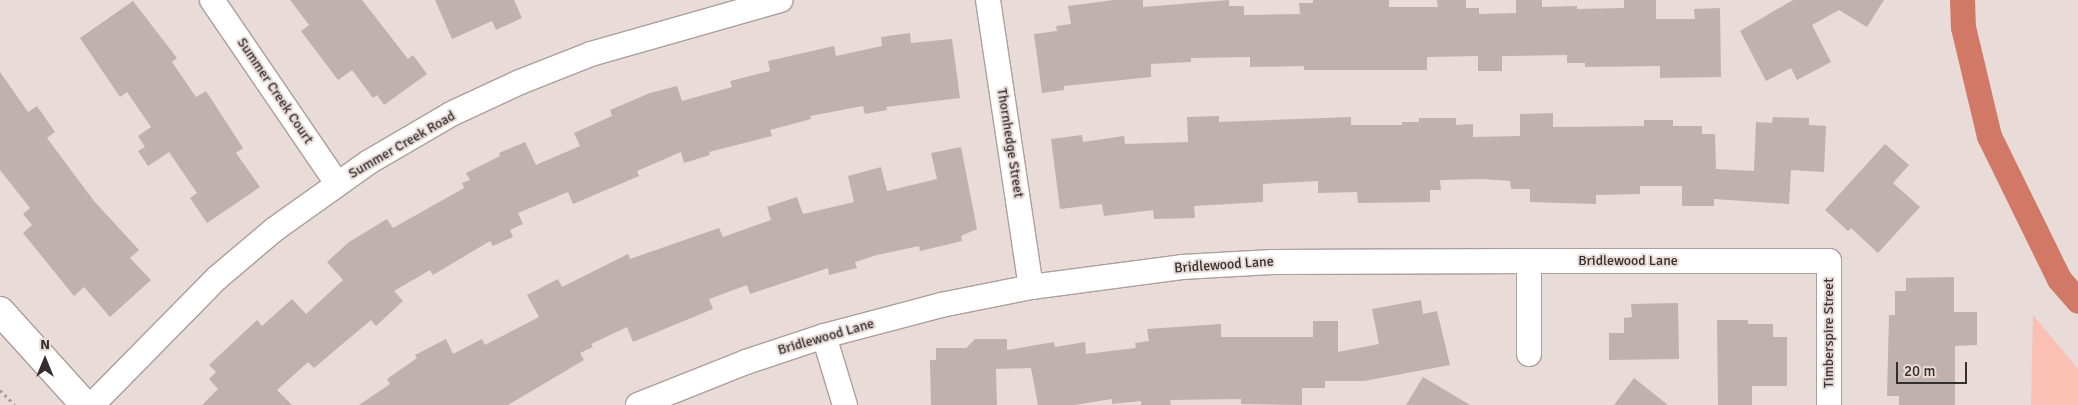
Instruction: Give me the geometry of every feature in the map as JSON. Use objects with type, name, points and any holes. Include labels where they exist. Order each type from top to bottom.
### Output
[{"type":"street","name":"Summer Creek Court","points":[[212,0],[337,183]]},
{"type":"street","name":"Summer Creek Road","points":[[92,405],[217,278],[275,228],[337,183],[451,114],[520,82],[600,52],[780,0]]},
{"type":"street","name":"Thornhedge Street","points":[[988,0],[1031,287]]},
{"type":"street","points":[[1528,261],[1528,354]]},
{"type":"street","name":"Bridlewood Lane","points":[[638,405],[746,362],[824,336],[941,305],[1031,287],[1182,267],[1272,262],[1829,261]]},
{"type":"street","name":"Timberspire Street","points":[[1829,261],[1829,405]]},
{"type":"street","points":[[0,311],[85,405]]},
{"type":"street","points":[[824,336],[845,405]]},
{"type":"path","points":[[0,390],[15,405]]},
{"type":"shaded area","points":[[2033,315],[2078,369],[2078,405],[2031,405]]},
{"type":"building","points":[[290,0],[362,0],[408,59],[413,55],[427,74],[384,105],[377,95],[373,98],[352,70],[338,80],[301,31],[309,25]]},
{"type":"building","points":[[435,0],[514,0],[522,18],[496,30],[492,21],[452,39]]},
{"type":"building","points":[[1114,0],[1143,0],[1143,7],[1229,0],[1229,6],[1244,6],[1244,15],[1300,14],[1299,3],[1313,3],[1313,0],[1389,0],[1389,7],[1438,7],[1437,0],[1466,0],[1466,8],[1479,8],[1479,14],[1516,13],[1516,0],[1542,0],[1542,7],[1577,6],[1577,9],[1624,8],[1624,0],[1656,0],[1656,19],[1695,19],[1694,9],[1720,8],[1721,77],[1660,78],[1660,66],[1585,67],[1585,63],[1567,63],[1567,55],[1502,56],[1502,71],[1478,71],[1478,56],[1427,57],[1427,70],[1304,70],[1304,66],[1250,67],[1250,57],[1191,58],[1191,62],[1151,64],[1151,77],[1064,86],[1064,90],[1042,93],[1034,34],[1057,31],[1056,26],[1071,24],[1068,6]]},
{"type":"building","points":[[1793,0],[1884,0],[1867,27],[1839,10],[1812,25],[1831,62],[1797,80],[1791,68],[1766,81],[1740,31]]},
{"type":"building","points":[[133,1],[177,58],[172,62],[196,97],[206,91],[243,148],[236,153],[260,187],[207,223],[190,198],[197,193],[169,152],[148,166],[138,151],[145,147],[138,136],[151,127],[127,92],[120,97],[80,38]]},
{"type":"building","points":[[910,33],[911,43],[952,39],[960,98],[886,107],[887,110],[865,114],[863,106],[810,116],[811,119],[770,130],[772,136],[709,152],[710,155],[684,163],[681,152],[637,171],[639,176],[573,204],[568,192],[518,213],[523,224],[510,230],[513,237],[493,246],[490,241],[433,275],[430,270],[394,291],[403,301],[376,326],[371,320],[314,368],[308,362],[277,390],[292,405],[202,405],[218,389],[209,379],[216,372],[209,365],[257,320],[262,326],[292,299],[306,314],[343,280],[327,262],[349,242],[387,219],[393,228],[464,188],[462,183],[470,180],[466,173],[500,156],[499,153],[525,142],[536,165],[580,146],[574,133],[612,116],[610,110],[650,93],[677,86],[682,101],[732,87],[730,81],[770,71],[768,61],[834,46],[836,56],[882,46],[881,37]]},
{"type":"building","points":[[0,72],[28,112],[37,106],[55,132],[47,138],[94,201],[139,250],[130,258],[151,280],[110,317],[84,287],[74,296],[23,233],[32,225],[23,214],[30,208],[0,170]]},
{"type":"building","points":[[1553,113],[1553,127],[1644,126],[1644,120],[1673,120],[1673,126],[1702,126],[1702,134],[1715,134],[1716,169],[1754,171],[1756,122],[1772,123],[1773,117],[1809,118],[1809,125],[1826,126],[1824,172],[1791,170],[1789,204],[1714,199],[1714,206],[1682,206],[1682,186],[1640,186],[1640,194],[1596,195],[1596,204],[1530,202],[1530,189],[1511,189],[1510,181],[1482,179],[1440,180],[1441,190],[1430,190],[1430,202],[1358,203],[1357,192],[1318,193],[1318,181],[1263,184],[1263,202],[1194,206],[1195,218],[1154,219],[1153,210],[1104,216],[1102,204],[1060,209],[1051,139],[1082,135],[1083,142],[1124,136],[1125,144],[1188,142],[1187,117],[1219,116],[1219,122],[1351,117],[1351,125],[1402,125],[1402,122],[1419,122],[1419,118],[1456,118],[1456,125],[1473,124],[1473,137],[1520,136],[1520,114]]},
{"type":"building","points":[[1885,144],[1909,165],[1893,183],[1920,207],[1878,253],[1851,228],[1848,231],[1825,210]]},
{"type":"building","points":[[961,147],[977,229],[961,236],[962,241],[920,251],[919,246],[877,255],[855,262],[857,268],[829,275],[828,268],[750,294],[747,285],[709,299],[713,309],[633,342],[627,327],[591,344],[593,347],[580,353],[584,360],[508,405],[359,405],[390,384],[387,379],[417,358],[415,355],[446,339],[453,354],[482,339],[485,345],[539,317],[527,295],[558,279],[562,287],[628,254],[630,259],[719,228],[723,237],[771,220],[767,207],[797,197],[803,214],[854,202],[848,176],[881,167],[887,191],[937,179],[931,153]]},
{"type":"building","points":[[1954,277],[1954,312],[1977,312],[1977,345],[1955,346],[1955,405],[1899,405],[1899,396],[1887,396],[1889,315],[1895,315],[1895,291],[1906,291],[1906,278]]},
{"type":"building","points":[[1421,300],[1423,314],[1437,311],[1450,365],[1364,381],[1325,381],[1325,388],[1302,388],[1302,405],[1241,404],[1241,399],[1170,400],[1171,405],[1141,405],[1141,401],[1112,404],[1112,399],[1074,405],[1038,405],[1031,368],[996,369],[997,405],[931,405],[930,360],[936,360],[936,348],[966,348],[975,339],[1007,339],[1007,350],[1054,342],[1055,347],[1085,342],[1086,354],[1136,348],[1135,343],[1149,341],[1147,329],[1221,324],[1221,337],[1313,337],[1313,321],[1338,321],[1338,352],[1379,344],[1372,309]]},
{"type":"building","points":[[1678,303],[1679,359],[1609,360],[1609,333],[1624,333],[1624,318],[1632,317],[1631,304]]},
{"type":"building","points":[[1717,320],[1748,320],[1748,324],[1773,324],[1773,337],[1787,337],[1787,386],[1752,386],[1752,405],[1718,405]]},
{"type":"building","points":[[1423,377],[1470,405],[1406,405]]},
{"type":"building","points":[[1634,378],[1668,405],[1614,405]]},
{"type":"waterway","points":[[1962,0],[1963,27],[1989,136],[2059,279],[2078,301]]}]
